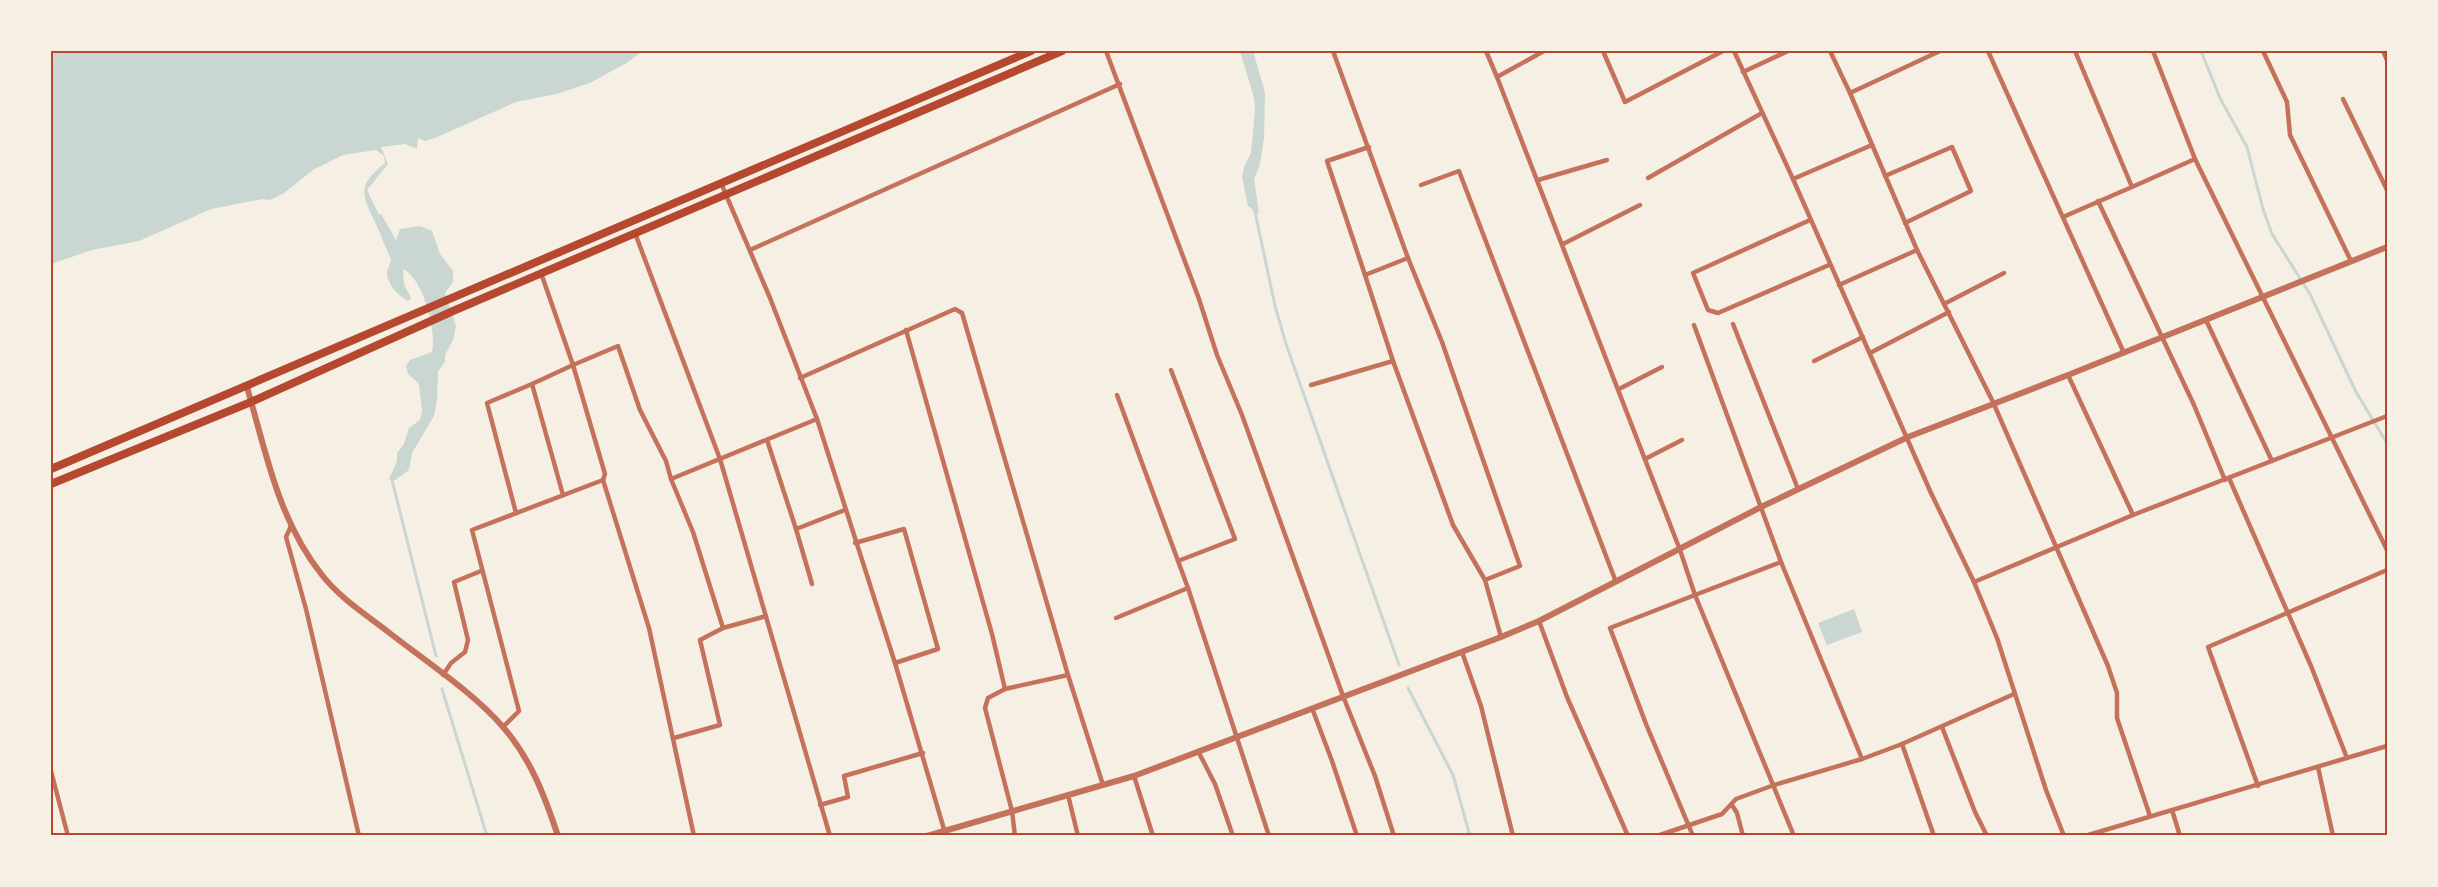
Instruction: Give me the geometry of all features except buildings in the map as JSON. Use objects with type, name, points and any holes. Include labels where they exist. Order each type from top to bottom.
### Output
[{"type":"highway","points":[[51,470],[1031,51]]},
{"type":"highway","points":[[51,484],[251,402],[453,311],[1062,51]]},
{"type":"street","points":[[1106,51],[1199,298],[1217,355],[1242,415],[1343,696],[1375,776],[1394,836]]},
{"type":"street","points":[[1333,51],[1408,258],[1442,342],[1520,566],[1485,580]]},
{"type":"street","points":[[1486,51],[1563,244],[1680,550],[1695,596],[1794,836]]},
{"type":"street","points":[[1497,77],[1543,51]]},
{"type":"street","points":[[1610,51],[1604,53],[1624,102],[1723,51]]},
{"type":"street","points":[[1734,51],[1908,436],[1931,494],[1974,582],[1997,638],[2046,790],[2064,836]]},
{"type":"street","points":[[1743,72],[1788,51]]},
{"type":"street","points":[[1830,51],[1917,250],[1993,402],[2058,548],[2111,675],[2117,693],[2117,718],[2150,816]]},
{"type":"street","points":[[1850,93],[1940,51]]},
{"type":"street","points":[[1988,51],[2124,353]]},
{"type":"street","points":[[2075,51],[2132,187]]},
{"type":"street","points":[[2152,51],[2195,159],[2387,550]]},
{"type":"street","points":[[2263,51],[2287,102],[2290,135],[2351,261]]},
{"type":"street","points":[[2383,51],[2387,60]]},
{"type":"street","points":[[750,250],[1119,84]]},
{"type":"street","points":[[2343,99],[2387,190]]},
{"type":"street","points":[[1648,178],[1762,113]]},
{"type":"street","points":[[1793,179],[1872,145]]},
{"type":"street","points":[[1369,147],[1327,161],[1393,361],[1454,525],[1485,580],[1501,637]]},
{"type":"street","points":[[1885,176],[1952,147],[1971,191],[1905,223]]},
{"type":"street","points":[[2063,217],[2195,159]]},
{"type":"street","points":[[1538,180],[1607,160]]},
{"type":"street","points":[[1421,185],[1459,171],[1616,582]]},
{"type":"street","points":[[721,183],[817,419],[895,663],[945,833]]},
{"type":"street","points":[[2098,201],[2288,613],[2347,758]]},
{"type":"street","points":[[1563,244],[1640,205]]},
{"type":"street","points":[[1810,220],[1693,273],[1708,310],[1718,313],[1829,265]]},
{"type":"street","points":[[635,233],[720,459],[830,836]]},
{"type":"street","points":[[927,836],[945,833],[1134,776],[1501,637],[1539,621],[1761,507],[1908,436],[2124,353],[2387,247]]},
{"type":"street","points":[[1839,285],[1917,250]]},
{"type":"street","points":[[1365,275],[1408,258]]},
{"type":"street","points":[[541,273],[573,365],[605,474],[603,480],[649,628],[694,836]]},
{"type":"street","points":[[1944,304],[2004,273]]},
{"type":"street","points":[[800,378],[955,309],[962,313],[1068,675],[1103,785]]},
{"type":"street","points":[[1870,353],[1949,312]]},
{"type":"street","points":[[2206,320],[2272,461]]},
{"type":"street","points":[[1733,324],[1798,489]]},
{"type":"street","points":[[1694,325],[1781,562],[1862,759]]},
{"type":"street","points":[[906,330],[992,634],[1005,689]]},
{"type":"street","points":[[1814,362],[1863,337]]},
{"type":"street","points":[[516,513],[487,403],[618,346],[640,410],[666,461],[693,532],[723,628]]},
{"type":"street","points":[[1311,385],[1393,361]]},
{"type":"street","points":[[1618,390],[1662,367]]},
{"type":"street","points":[[1171,370],[1235,538],[1178,561]]},
{"type":"street","points":[[2068,375],[2133,516]]},
{"type":"street","points":[[532,384],[563,495]]},
{"type":"street","points":[[247,387],[276,490],[291,526],[322,576],[344,597],[443,675],[503,727],[528,762],[543,791],[558,836]]},
{"type":"street","points":[[1117,395],[1188,588],[1269,836]]},
{"type":"street","points":[[1974,582],[2133,516],[2387,416]]},
{"type":"street","points":[[671,479],[817,419]]},
{"type":"street","points":[[766,440],[812,584]]},
{"type":"street","points":[[1645,459],[1682,440]]},
{"type":"street","points":[[503,727],[519,711],[472,530],[603,480]]},
{"type":"street","points":[[796,529],[845,510]]},
{"type":"street","points":[[291,526],[286,537],[306,609],[359,836]]},
{"type":"street","points":[[855,543],[904,529],[938,649],[895,663]]},
{"type":"street","points":[[1693,836],[1646,724],[1610,628],[1781,562]]},
{"type":"street","points":[[2258,786],[2208,647],[2387,570]]},
{"type":"street","points":[[443,675],[451,663],[465,652],[468,640],[454,582],[481,571]]},
{"type":"street","points":[[1116,618],[1188,588]]},
{"type":"street","points":[[674,738],[720,725],[700,640],[723,628],[766,615]]},
{"type":"street","points":[[1539,621],[1568,697],[1628,836]]},
{"type":"street","points":[[1461,652],[1481,706],[1514,836]]},
{"type":"street","points":[[1015,836],[1012,811],[985,708],[988,698],[1005,689],[1068,675]]},
{"type":"street","points":[[1657,836],[1722,814],[1736,799],[1902,744],[2014,694]]},
{"type":"street","points":[[1312,708],[1358,836]]},
{"type":"street","points":[[1941,727],[1987,836]]},
{"type":"street","points":[[1902,744],[1934,836]]},
{"type":"street","points":[[2085,836],[2387,746]]},
{"type":"street","points":[[1198,751],[1215,784],[1233,836]]},
{"type":"street","points":[[820,805],[848,797],[844,776],[922,753]]},
{"type":"street","points":[[2318,768],[2333,836]]},
{"type":"street","points":[[51,771],[68,836]]},
{"type":"street","points":[[1134,776],[1153,836]]},
{"type":"street","points":[[1068,795],[1078,836]]},
{"type":"street","points":[[1732,805],[1737,813],[1743,836]]},
{"type":"street","points":[[2172,810],[2180,836]]},
{"type":"shaded area","points":[[51,51],[643,51],[590,83],[556,94],[516,102],[435,138],[425,141],[418,138],[417,149],[405,144],[381,147],[388,164],[367,190],[379,215],[381,214],[396,240],[400,229],[420,226],[432,231],[440,254],[453,271],[453,282],[445,293],[456,326],[453,340],[445,355],[445,362],[438,371],[434,416],[412,453],[409,470],[395,480],[389,479],[397,461],[397,453],[404,444],[409,428],[420,420],[422,411],[419,384],[408,374],[406,366],[410,360],[432,352],[433,343],[427,306],[417,283],[403,269],[404,284],[411,298],[409,301],[401,297],[389,282],[387,273],[391,259],[365,198],[364,191],[369,178],[385,163],[384,156],[376,150],[343,155],[313,170],[284,193],[270,200],[263,199],[211,209],[139,241],[92,250],[51,264]]},
{"type":"shaded area","points":[[1240,51],[1253,51],[1265,92],[1264,138],[1260,164],[1254,179],[1259,214],[1248,206],[1242,177],[1251,153],[1255,110],[1254,98]]},
{"type":"shaded area","points":[[1854,609],[1862,632],[1827,645],[1818,623]]},
{"type":"waterway","points":[[2201,51],[2220,98],[2247,147],[2272,234],[2310,294],[2356,392],[2387,443]]},
{"type":"waterway","points":[[1254,207],[1275,306],[1286,344],[1399,665]]},
{"type":"waterway","points":[[394,478],[392,480],[436,656]]},
{"type":"waterway","points":[[1408,688],[1453,775],[1470,836]]},
{"type":"waterway","points":[[442,689],[487,836]]}]
